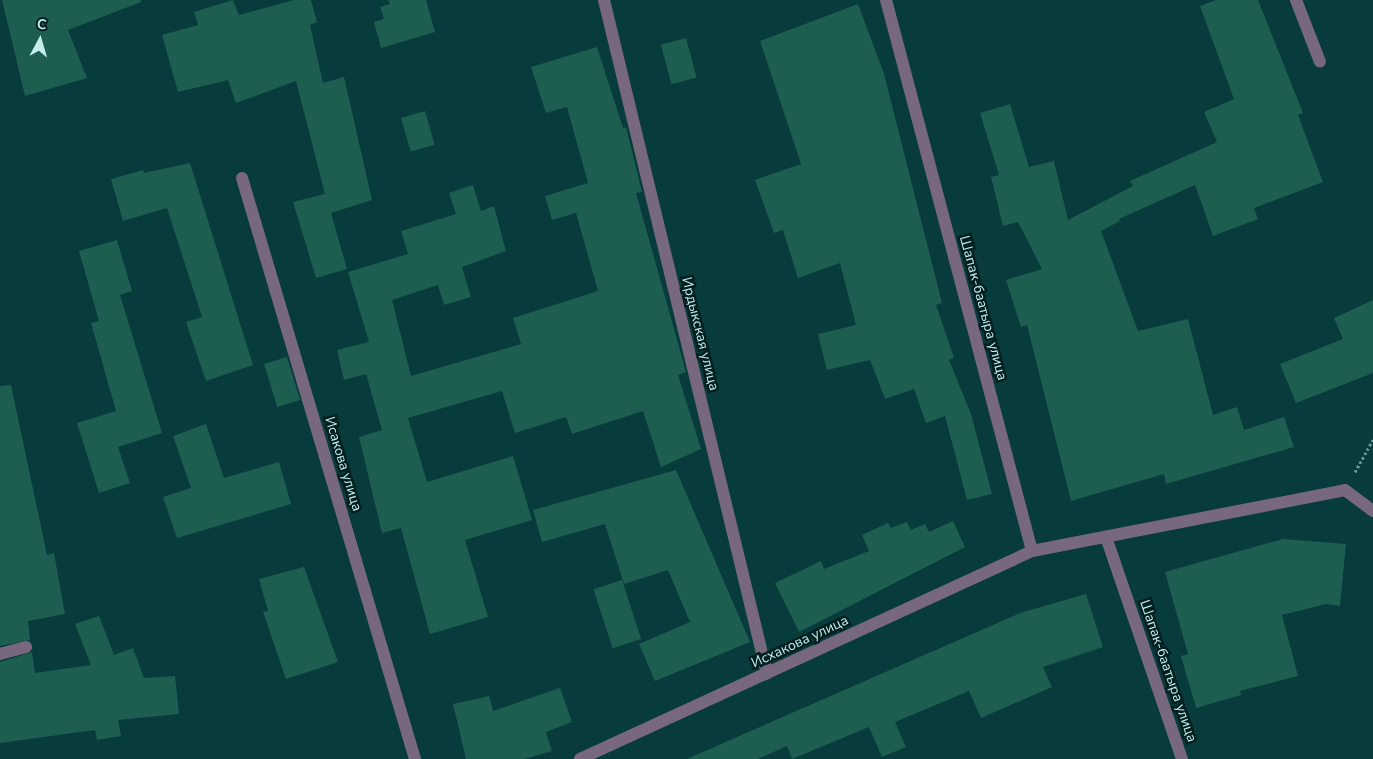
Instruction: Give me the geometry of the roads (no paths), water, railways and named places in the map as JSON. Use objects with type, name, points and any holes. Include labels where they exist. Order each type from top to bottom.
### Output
[{"type":"street","name":"Ирдыкская улица","points":[[604,0],[767,674]]},
{"type":"street","name":"Шапак-баатыра улица","points":[[886,0],[1032,551]]},
{"type":"street","points":[[1296,0],[1320,62]]},
{"type":"street","name":"Исакова улица","points":[[242,178],[415,759]]},
{"type":"street","points":[[1032,551],[1346,490],[1373,511]]},
{"type":"street","name":"Шапак-баатыра улица","points":[[1106,537],[1182,759]]},
{"type":"street","name":"Исхакова улица","points":[[580,759],[1032,551]]},
{"type":"street","points":[[0,654],[26,647]]}]
